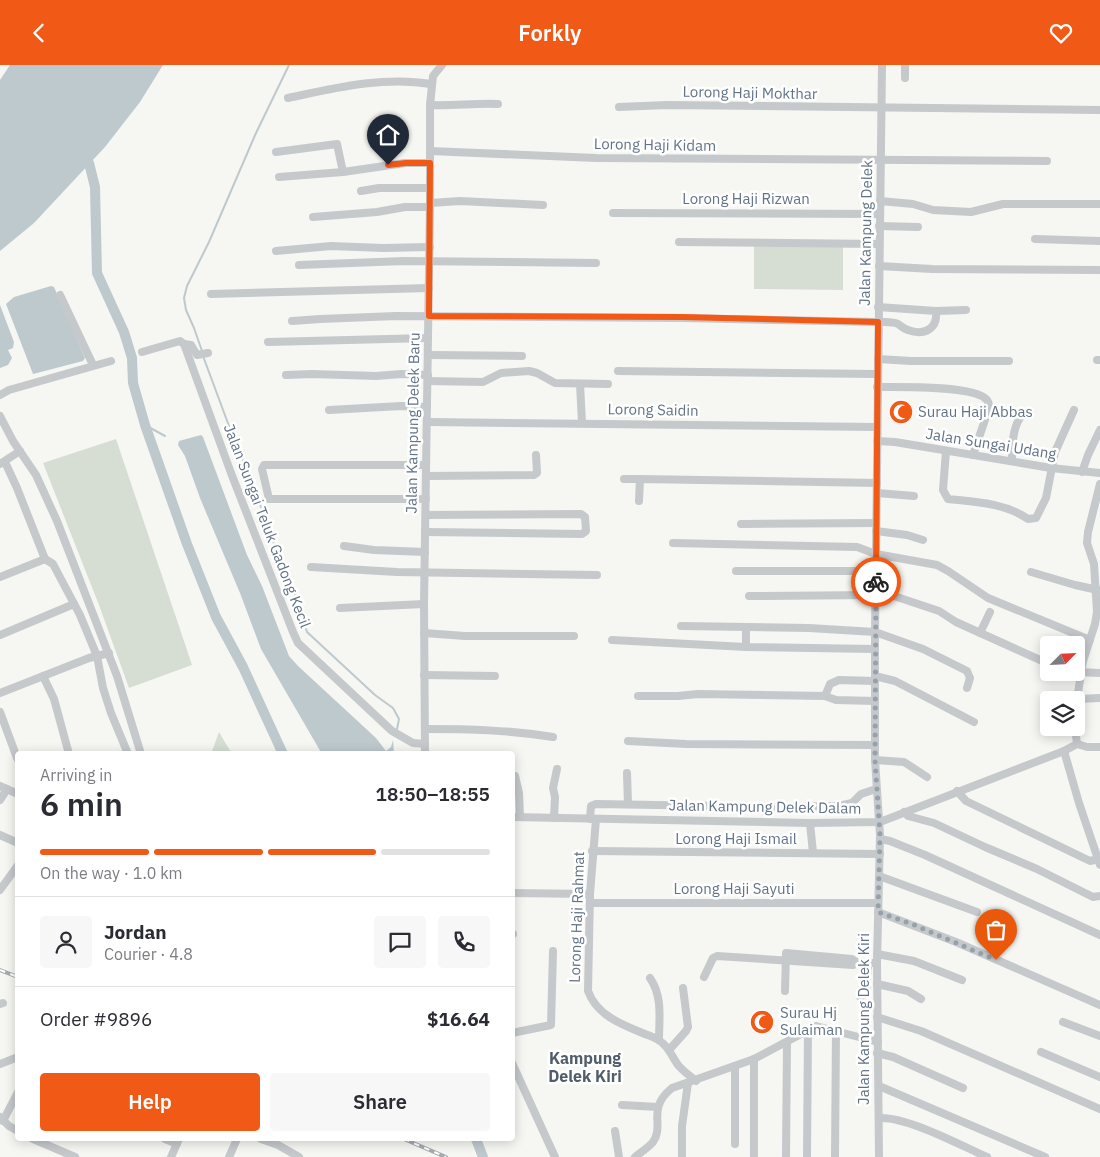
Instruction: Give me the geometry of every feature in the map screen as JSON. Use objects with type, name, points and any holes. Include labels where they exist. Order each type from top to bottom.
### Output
[{"type":"street","name":"Jalan Kampung Delek","points":[[880,822],[874,745],[882,65]]},
{"type":"street","points":[[905,65],[905,79]]},
{"type":"street","name":"Jalan Kampung Delek Baru","points":[[426,751],[424,604],[428,422],[430,105],[431,84],[439,66]]},
{"type":"street","points":[[288,98],[332,89],[384,82],[413,81],[431,84]]},
{"type":"street","points":[[430,105],[498,104]]},
{"type":"street","name":"Lorong Haji Mokthar","points":[[619,107],[667,105],[1100,110]]},
{"type":"street","points":[[276,152],[337,144],[343,172]]},
{"type":"street","name":"Lorong Haji Kidam","points":[[430,151],[577,158],[1047,161]]},
{"type":"street","points":[[279,177],[343,172],[406,163],[430,163]]},
{"type":"street","points":[[361,191],[379,188],[430,187]]},
{"type":"street","points":[[313,217],[377,212],[460,201],[543,205]]},
{"type":"street","points":[[880,201],[913,204],[933,211],[970,212],[1003,204],[1100,204]]},
{"type":"street","name":"Lorong Haji Rizwan","points":[[613,213],[880,214]]},
{"type":"street","points":[[880,226],[918,227]]},
{"type":"street","points":[[1035,239],[1100,241]]},
{"type":"street","points":[[679,242],[879,244]]},
{"type":"street","points":[[276,251],[331,246],[430,247]]},
{"type":"street","points":[[299,265],[429,261],[596,263]]},
{"type":"street","points":[[879,266],[932,269],[1100,270]]},
{"type":"street","points":[[211,294],[429,288]]},
{"type":"street","points":[[60,295],[93,365]]},
{"type":"street","points":[[878,307],[966,311]]},
{"type":"street","points":[[292,321],[429,316],[682,317],[895,323],[909,331],[921,332],[931,329],[935,325],[936,311]]},
{"type":"street","points":[[268,343],[428,339]]},
{"type":"street","points":[[142,352],[180,341],[185,346],[191,345],[197,355],[205,354]]},
{"type":"street","name":"Jalan Sungai Teluk Gadong Kecil","points":[[185,346],[234,481],[292,632],[298,643],[392,731],[413,743],[425,744]]},
{"type":"street","points":[[428,355],[522,356]]},
{"type":"street","points":[[878,359],[910,361],[1009,361]]},
{"type":"street","points":[[0,395],[10,390],[112,361]]},
{"type":"street","points":[[286,375],[376,376],[400,374],[483,382],[501,373],[529,371],[537,373],[554,383],[608,383]]},
{"type":"street","points":[[618,371],[877,374]]},
{"type":"street","points":[[580,384],[582,423]]},
{"type":"street","points":[[877,387],[953,389],[980,395],[986,399],[989,405],[988,411],[973,455]]},
{"type":"street","points":[[329,410],[401,406],[428,407]]},
{"type":"street","points":[[946,451],[943,491],[948,499],[999,506],[1019,513],[1028,519],[1036,518],[1046,498],[1055,452],[1074,410]]},
{"type":"street","points":[[1012,461],[1012,447],[1019,419],[1030,411]]},
{"type":"street","points":[[0,416],[43,489],[118,676],[140,751]]},
{"type":"street","name":"Lorong Saidin","points":[[428,422],[877,425]]},
{"type":"street","points":[[877,425],[884,434],[896,442]]},
{"type":"street","points":[[1082,472],[1100,430]]},
{"type":"street","name":"Jalan Sungai Udang","points":[[877,441],[896,442],[1051,468],[1100,473]]},
{"type":"street","points":[[20,451],[2,463],[17,488],[45,559],[54,564],[97,656],[103,688],[127,751]]},
{"type":"street","points":[[426,476],[534,475],[537,473],[536,455]]},
{"type":"street","points":[[426,465],[264,465],[262,469],[269,499],[426,499]]},
{"type":"street","points":[[624,479],[877,483]]},
{"type":"street","points":[[640,479],[640,501]]},
{"type":"street","points":[[1085,654],[1095,624],[1098,589],[1093,557],[1087,543],[1100,484]]},
{"type":"street","points":[[877,493],[914,496]]},
{"type":"street","points":[[425,531],[582,534],[586,531],[585,517],[581,514],[426,515]]},
{"type":"street","points":[[741,523],[876,527],[923,540]]},
{"type":"street","points":[[673,543],[799,547],[840,546],[861,548],[876,554],[938,565],[988,599],[1090,641]]},
{"type":"street","points":[[344,546],[374,550],[425,552]]},
{"type":"street","points":[[0,577],[45,559]]},
{"type":"street","points":[[311,567],[425,572],[597,575]]},
{"type":"street","points":[[736,571],[876,571]]},
{"type":"street","points":[[1031,572],[1098,589]]},
{"type":"street","points":[[749,596],[876,593],[894,596],[939,611],[956,623],[1040,660]]},
{"type":"street","points":[[0,635],[74,604]]},
{"type":"street","points":[[340,608],[424,604]]},
{"type":"street","points":[[980,633],[990,612]]},
{"type":"street","points":[[681,626],[809,628],[875,632],[923,649],[967,671],[970,678],[967,688]]},
{"type":"street","points":[[746,628],[746,647]]},
{"type":"street","points":[[424,633],[465,636],[574,636]]},
{"type":"street","points":[[612,640],[746,647],[875,649]]},
{"type":"street","points":[[0,693],[108,653]]},
{"type":"street","points":[[1085,672],[1100,673]]},
{"type":"street","points":[[424,675],[495,676]]},
{"type":"street","points":[[43,676],[54,699],[68,751]]},
{"type":"street","points":[[825,696],[830,684],[839,680],[875,679],[895,681],[974,722]]},
{"type":"street","points":[[638,696],[678,697],[698,694],[825,696],[836,700],[875,701]]},
{"type":"street","points":[[1085,701],[1100,698]]},
{"type":"street","points":[[0,712],[16,751]]},
{"type":"street","points":[[424,729],[511,731],[553,737]]},
{"type":"street","points":[[1076,736],[1077,744],[1087,747],[1100,747]]},
{"type":"street","points":[[628,741],[686,744],[874,745]]},
{"type":"street","name":"Jalan Kampung Delek Dalam","points":[[518,812],[554,818],[592,816],[810,823],[880,822],[904,811],[1064,751],[1077,744]]},
{"type":"street","points":[[958,791],[966,801],[1090,861],[1099,862],[1096,843],[1064,751]]},
{"type":"street","points":[[875,765],[885,768],[886,761],[904,763],[927,777]]},
{"type":"street","points":[[554,818],[554,788],[557,769]]},
{"type":"street","points":[[627,773],[628,804]]},
{"type":"street","points":[[515,776],[518,812]]},
{"type":"street","points":[[0,800],[4,788]]},
{"type":"street","points":[[592,816],[593,805],[839,806],[852,803],[861,794],[876,789]]},
{"type":"street","points":[[904,811],[908,816],[934,823],[1037,869],[1093,897],[1100,896]]},
{"type":"street","name":"Lorong Haji Rahmat","points":[[592,816],[588,991],[590,997],[604,1014],[615,1021],[659,1040],[669,1050],[677,1065],[692,1082]]},
{"type":"street","name":"Jalan Kampung Delek Kiri","points":[[879,1157],[886,1117],[879,1086],[877,984],[872,963],[877,954],[880,822]]},
{"type":"street","points":[[810,823],[812,853]]},
{"type":"street","points":[[0,835],[15,842]]},
{"type":"street","points":[[880,839],[925,855],[1100,935]]},
{"type":"street","name":"Lorong Haji Ismail","points":[[592,851],[880,855]]},
{"type":"street","points":[[0,890],[15,869]]},
{"type":"street","points":[[879,875],[977,912]]},
{"type":"street","points":[[515,893],[590,894]]},
{"type":"street","name":"Lorong Haji Sayuti","points":[[591,903],[878,903]]},
{"type":"street","points":[[878,912],[939,935],[1100,1005]]},
{"type":"street","points":[[515,1032],[550,1025],[553,951]]},
{"type":"street","points":[[877,954],[914,961],[962,980]]},
{"type":"street","points":[[704,977],[713,957],[717,956],[786,957],[853,965],[855,961],[872,963],[866,994],[860,997]]},
{"type":"street","points":[[784,991],[786,957]]},
{"type":"street","points":[[650,978],[659,999],[659,1040]]},
{"type":"street","points":[[877,984],[908,991],[921,999]]},
{"type":"street","points":[[669,1050],[688,1027],[683,988]]},
{"type":"street","points":[[877,1017],[930,1035],[1100,1109]]},
{"type":"street","points":[[1063,1022],[1100,1036]]},
{"type":"street","points":[[636,1156],[654,1141],[658,1107],[666,1093],[672,1088],[754,1059],[816,1026],[878,1042]]},
{"type":"street","points":[[807,1157],[808,1029]]},
{"type":"street","points":[[835,1157],[836,1031]]},
{"type":"street","points":[[786,1157],[787,1042]]},
{"type":"street","points":[[1041,1052],[1100,1077]]},
{"type":"street","points":[[877,1053],[893,1057],[963,1088]]},
{"type":"street","points":[[0,1064],[15,1058]]},
{"type":"street","points":[[754,1059],[754,1157]]},
{"type":"street","points":[[735,1066],[735,1144]]},
{"type":"street","points":[[515,1070],[555,1157]]},
{"type":"street","points":[[682,1157],[682,1126],[692,1082]]},
{"type":"street","points":[[879,1086],[1045,1157]]},
{"type":"street","points":[[15,1097],[2,1119],[15,1129]]},
{"type":"street","points":[[622,1105],[658,1107]]},
{"type":"street","points":[[886,1117],[910,1124],[987,1157]]},
{"type":"street","points":[[615,1131],[619,1157]]},
{"type":"street","points":[[171,1157],[178,1141]]},
{"type":"street","points":[[229,1157],[236,1141]]},
{"type":"street","points":[[267,1141],[278,1145],[290,1155],[300,1157]]},
{"type":"street","points":[[54,1143],[75,1157]]},
{"type":"shaded area","points":[[10,65],[163,65],[140,102],[105,147],[34,223],[0,251],[0,80]]},
{"type":"shaded area","points":[[754,245],[843,246],[843,290],[754,289]]},
{"type":"shaded area","points":[[51,286],[54,287],[85,358],[83,361],[33,374],[6,304],[14,297]]},
{"type":"shaded area","points":[[0,305],[14,342],[13,348],[8,350],[12,358],[8,365],[0,368]]},
{"type":"shaded area","points":[[201,435],[203,437],[247,555],[262,586],[289,656],[376,738],[386,751],[320,751],[261,649],[185,456],[178,445],[179,441]]},
{"type":"shaded area","points":[[116,439],[192,665],[129,688],[99,605],[43,463]]},
{"type":"shaded area","points":[[219,732],[230,751],[212,751]]},
{"type":"shaded area","points":[[393,740],[394,751],[386,751],[391,747]]},
{"type":"waterway","points":[[202,351],[186,310],[184,298],[187,286],[209,242],[256,133],[289,65]]},
{"type":"waterway","points":[[81,153],[89,163],[95,187],[97,273],[124,332],[132,358],[133,383],[145,425],[187,544],[216,617],[243,667],[282,751]]},
{"type":"waterway","points":[[203,356],[239,453],[248,470],[287,580],[294,591],[307,632],[375,695],[393,708],[399,719],[397,729]]},
{"type":"waterway","points":[[145,425],[165,436]]},
{"type":"waterway","points":[[477,1141],[483,1157]]},
{"type":"railway","points":[[0,970],[15,976]]},
{"type":"railway","points":[[409,1141],[446,1157]]},
{"type":"way so far","points":[[876,582],[875,760],[880,822],[878,912],[912,924],[996,960]]},
{"type":"place","name":"Surau Haji Abbas","points":[[901,412]]},
{"type":"place","name":"Surau Hj Sulaiman","points":[[762,1022]]},
{"type":"district","name":"Kampung Delek Kiri","points":[[585,1067]]},
{"type":"route","points":[[388,165],[430,163],[429,316],[682,317],[878,322],[876,582]]}]
